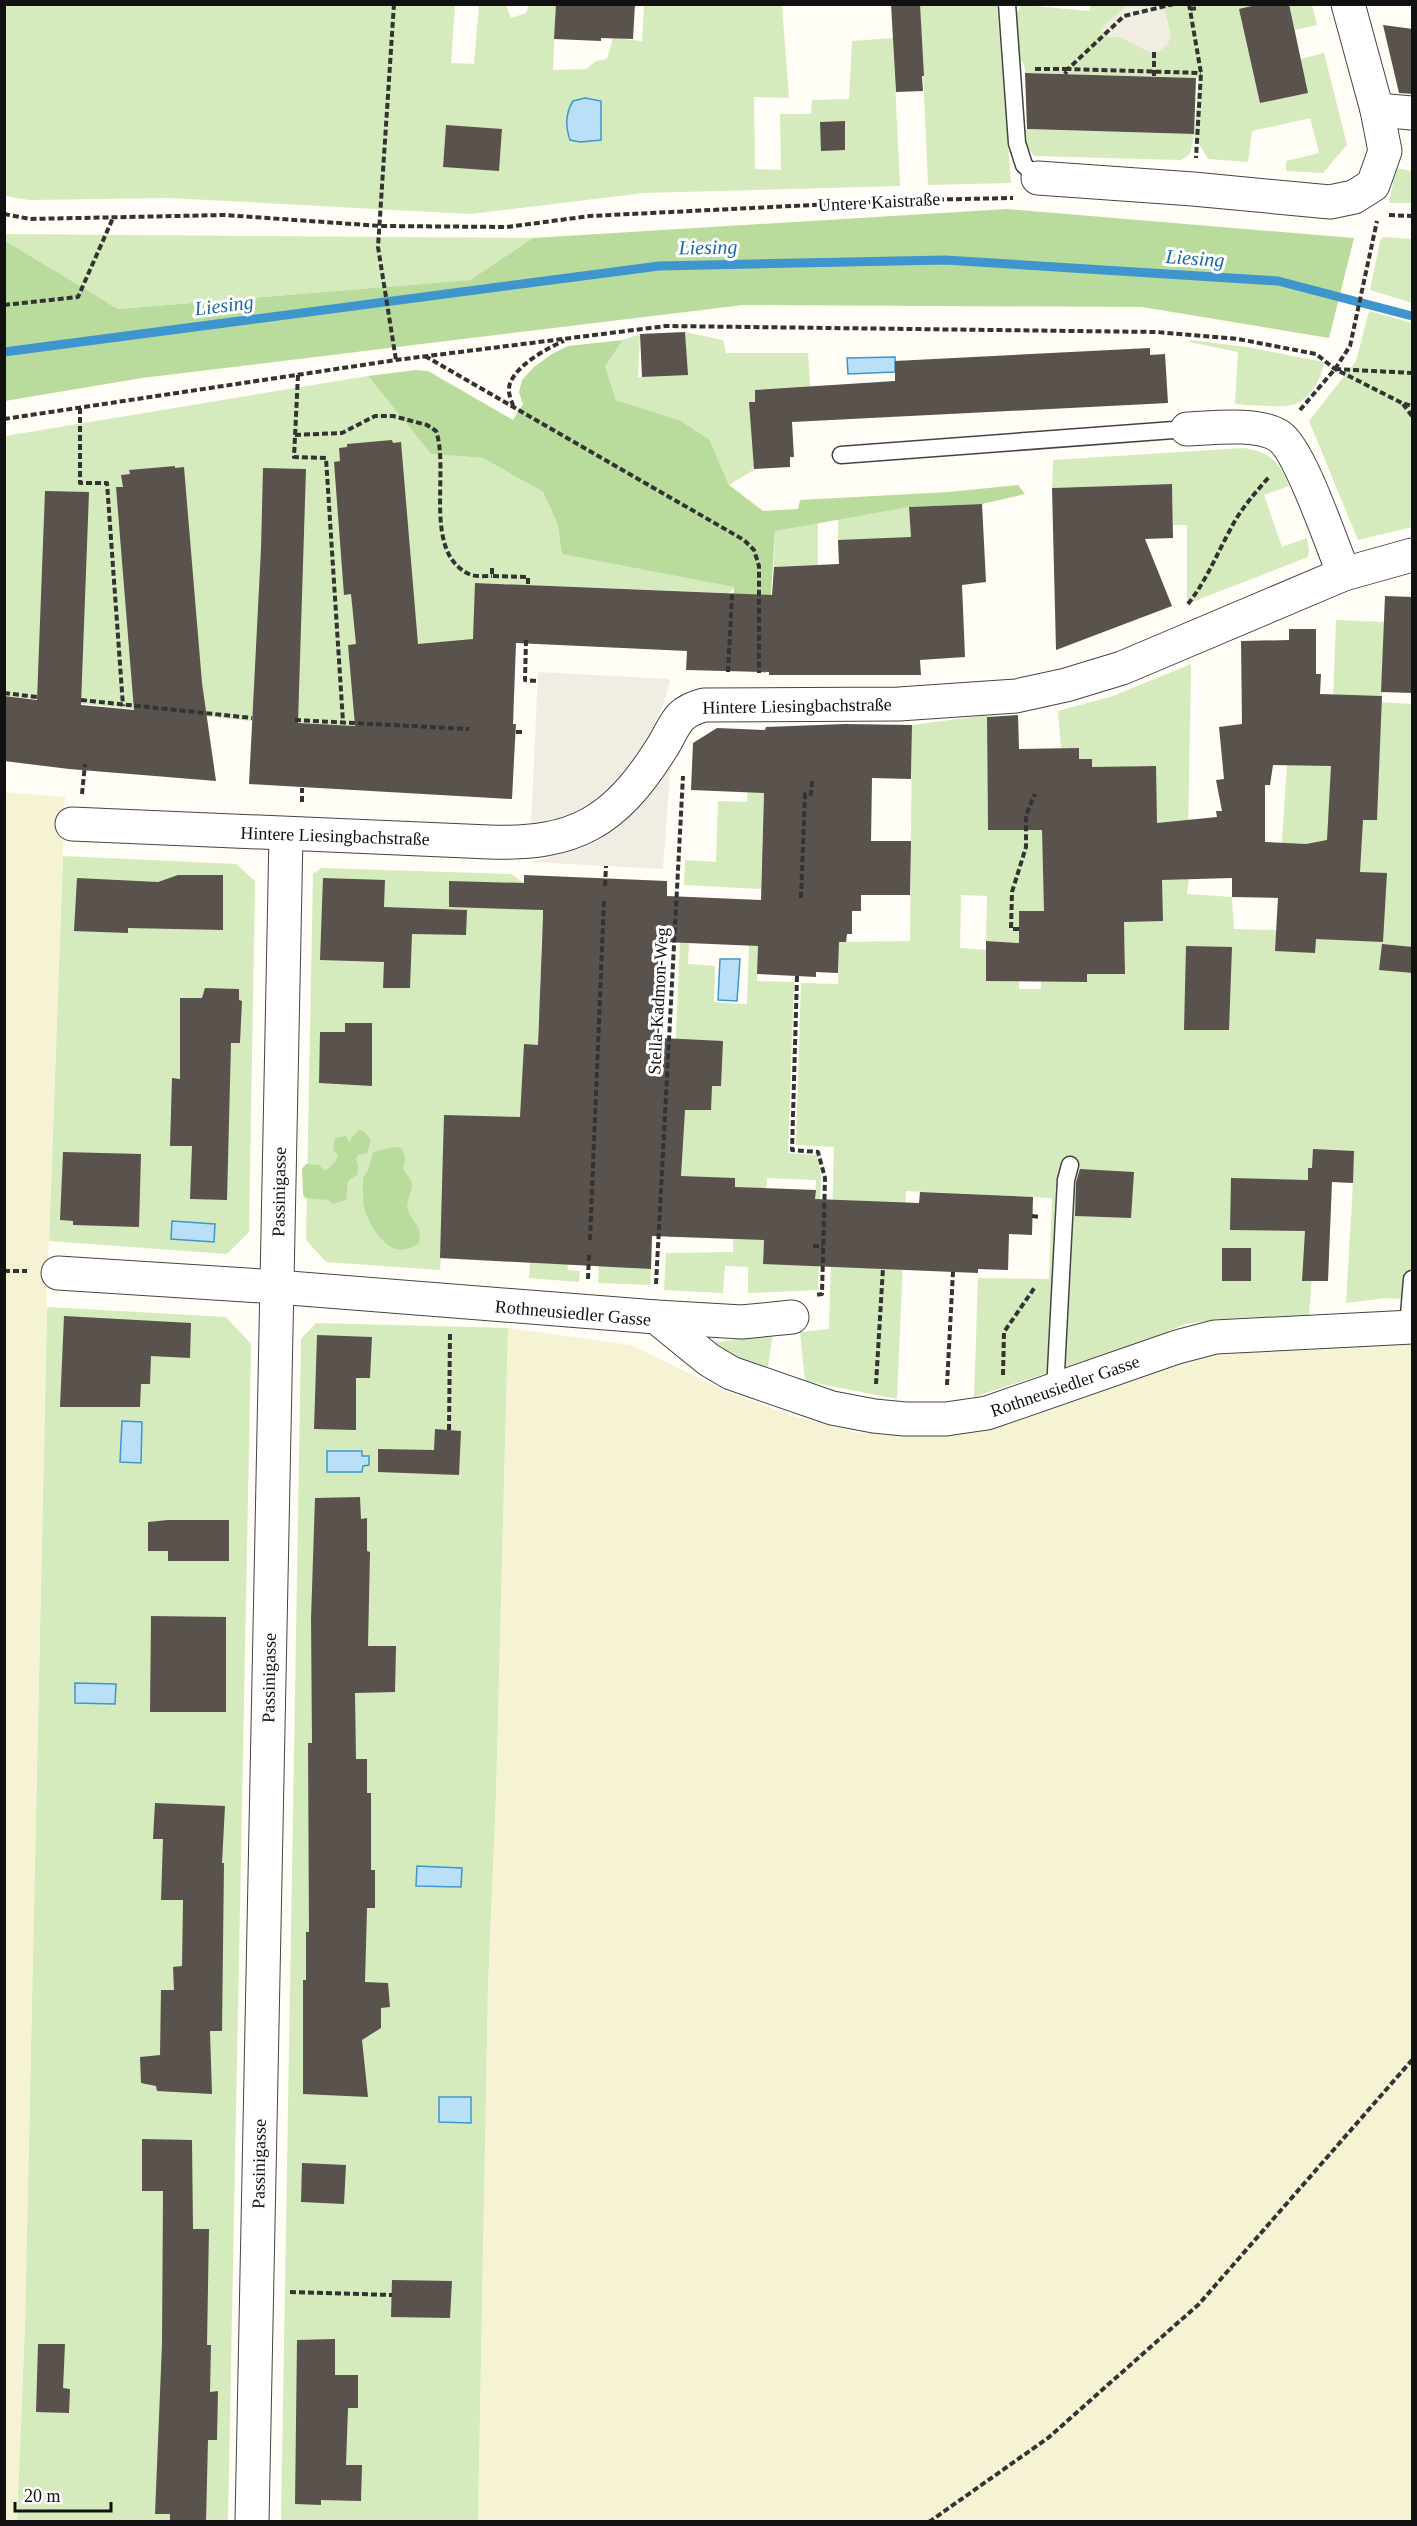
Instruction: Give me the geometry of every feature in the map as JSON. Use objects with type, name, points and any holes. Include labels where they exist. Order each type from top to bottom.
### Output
[{"type":"street","points":[[1029,188],[1193,189],[1330,202],[1354,197],[1373,184],[1385,151],[1377,110],[1348,4]]},
{"type":"street","points":[[1377,110],[1413,113]]},
{"type":"street","points":[[1187,429],[1233,427],[1278,436],[1291,449],[1302,471],[1344,574]]},
{"type":"street","name":"Hintere Liesingbachstraße","points":[[77,809],[286,835],[518,843],[561,837],[586,827],[616,806],[646,771],[662,748],[675,722],[686,710],[704,705],[899,704],[1016,696],[1122,668],[1344,574],[1413,555]]},
{"type":"street","name":"Passinigasse","points":[[252,2522],[286,835]]},
{"type":"street","name":"Rothneusiedler Gasse","points":[[58,1273],[276,1287],[450,1302],[656,1306],[709,1360],[731,1372],[812,1402],[874,1416],[946,1419],[987,1413],[1177,1347],[1215,1338],[1410,1327]]},
{"type":"street","points":[[656,1306],[742,1322],[792,1317]]},
{"type":"lane","points":[[1007,4],[1017,142],[1029,188]]},
{"type":"lane","points":[[841,455],[1187,429]]},
{"type":"lane","points":[[1055,1391],[1066,1180],[1070,1165]]},
{"type":"lane","points":[[1410,1327],[1413,1279]]},
{"type":"path","points":[[394,4],[378,247],[396,360]]},
{"type":"path","points":[[1065,74],[1124,16],[1174,4]]},
{"type":"path","points":[[1193,189],[1201,73],[1190,7],[1199,8]]},
{"type":"path","points":[[1154,52],[1154,75]]},
{"type":"path","points":[[1013,68],[1154,75],[1201,73]]},
{"type":"path","name":"Untere Kaistraße","points":[[4,214],[30,219],[224,215],[381,226],[507,227],[590,216],[914,200],[1029,188]]},
{"type":"path","points":[[1278,436],[1335,369],[1350,346],[1378,214],[1413,216]]},
{"type":"path","points":[[4,305],[78,297],[113,218]]},
{"type":"path","points":[[4,419],[396,360],[666,326],[1157,332],[1238,339],[1316,354],[1335,369],[1402,403],[1413,406]]},
{"type":"path","points":[[514,407],[508,391],[516,373],[550,347],[570,338]]},
{"type":"path","points":[[425,356],[744,540],[754,550],[759,566],[758,704]]},
{"type":"path","points":[[1335,369],[1413,373]]},
{"type":"path","points":[[298,375],[294,457],[326,458],[343,722]]},
{"type":"path","points":[[1402,403],[1413,416]]},
{"type":"path","points":[[80,408],[80,483],[107,483],[123,706]]},
{"type":"path","points":[[295,435],[342,433],[375,416],[393,416],[427,425],[436,431],[440,448],[441,531],[446,547],[458,567],[470,574],[528,578],[528,585]]},
{"type":"path","points":[[1187,604],[1203,585],[1230,530],[1249,499],[1272,474]]},
{"type":"path","points":[[492,568],[492,576]]},
{"type":"path","points":[[728,676],[732,596],[729,596]]},
{"type":"path","points":[[526,640],[525,681],[537,681]]},
{"type":"path","points":[[4,693],[37,697]]},
{"type":"path","points":[[81,700],[91,704],[252,718]]},
{"type":"path","points":[[295,720],[469,729]]},
{"type":"path","points":[[516,732],[522,732]]},
{"type":"path","points":[[77,809],[85,764]]},
{"type":"path","name":"Stella-Kadmon-Weg","points":[[656,1306],[684,766]]},
{"type":"path","points":[[801,898],[805,794],[811,794],[812,781]]},
{"type":"path","points":[[302,788],[302,803]]},
{"type":"path","points":[[1019,929],[1011,929],[1012,892],[1026,847],[1026,815],[1035,794]]},
{"type":"path","points":[[605,886],[606,866]]},
{"type":"path","points":[[590,1240],[604,899]]},
{"type":"path","points":[[792,1317],[792,1296],[822,1294],[825,1178],[818,1152],[792,1150],[798,976]]},
{"type":"path","points":[[1032,1216],[1041,1216],[1041,1228]]},
{"type":"path","points":[[813,1246],[823,1246]]},
{"type":"path","points":[[588,1286],[589,1254]]},
{"type":"path","points":[[874,1416],[883,1268]]},
{"type":"path","points":[[946,1419],[953,1272]]},
{"type":"path","points":[[1003,1408],[1004,1332],[1037,1284]]},
{"type":"path","points":[[449,1430],[450,1302]]},
{"type":"path","points":[[929,2522],[1048,2438],[1199,2304],[1413,2060]]},
{"type":"path","points":[[256,2291],[392,2295]]},
{"type":"shaded area","points":[[1127,5],[1142,5],[1143,7],[1163,5],[1171,34],[1168,44],[1158,52],[1149,52],[1120,37],[1108,37],[1100,30]]},
{"type":"shaded area","points":[[538,672],[670,679],[665,701],[643,748],[631,766],[601,799],[567,819],[531,825]]},
{"type":"shaded area","points":[[671,759],[663,869],[531,862],[573,850],[601,838],[620,823]]},
{"type":"shaded area","points":[[4,792],[65,797],[47,1290],[25,2326],[17,2522],[4,2521]]},
{"type":"shaded area","points":[[508,1328],[631,1345],[723,1390],[789,1415],[854,1432],[905,1436],[969,1432],[1215,1350],[1412,1339],[1412,2521],[478,2522],[488,1985],[496,1796]]},
{"type":"green space","points":[[1090,4],[1260,5],[1240,9],[1260,103],[1308,93],[1301,59],[1324,53],[1347,145],[1323,173],[1286,171],[1286,161],[1319,153],[1310,118],[1252,131],[1248,162],[1208,159],[1194,135],[1190,154],[1181,160],[1034,156],[1024,141],[1023,129],[1194,134],[1199,78],[1025,73],[1017,50],[1014,29],[1016,15],[1022,5],[1090,11]]},
{"type":"green space","points":[[4,5],[455,5],[451,63],[474,64],[479,5],[506,5],[511,18],[526,13],[529,5],[556,5],[553,70],[586,69],[596,61],[607,59],[613,38],[642,41],[644,5],[782,5],[789,98],[754,97],[755,169],[781,170],[780,114],[811,114],[812,100],[849,99],[852,41],[893,38],[900,186],[644,193],[470,214],[169,198],[29,200],[5,196]],"holes":[[[446,126],[502,130],[500,159],[472,157],[471,169],[443,167]]]},
{"type":"green space","points":[[920,5],[997,5],[1011,183],[928,185]]},
{"type":"green space","points":[[1289,5],[1312,5],[1317,25],[1295,30]]},
{"type":"green space","points":[[1412,165],[1412,203],[1389,203],[1396,168],[1411,171]]},
{"type":"green space","points":[[1007,209],[1354,238],[1329,338],[1142,307],[743,305],[142,378],[5,401],[5,241],[118,309],[470,280],[533,238]]},
{"type":"green space","points":[[5,234],[533,238],[470,280],[118,309],[5,242]]},
{"type":"green space","points":[[1383,237],[1412,239],[1412,303],[1370,290],[1380,241]]},
{"type":"green space","points":[[1369,311],[1412,323],[1412,527],[1358,540],[1309,421],[1356,361]]},
{"type":"green space","points":[[685,332],[723,340],[726,353],[808,353],[811,399],[785,389],[755,390],[753,460],[755,469],[729,485],[709,439],[679,420],[616,400],[605,366],[623,340],[640,334],[638,377],[687,374]]},
{"type":"green space","points":[[623,340],[605,366],[616,400],[679,420],[709,439],[729,485],[763,511],[798,509],[800,500],[949,492],[1018,485],[1025,494],[982,504],[909,507],[775,531],[766,673],[732,670],[734,587],[562,554],[558,525],[543,492],[483,458],[431,454],[368,376],[416,370],[428,371],[513,420],[523,404],[519,392],[522,380],[534,367],[568,346]]},
{"type":"green space","points":[[1191,340],[1246,347],[1324,362],[1323,369],[1310,394],[1292,405],[1235,404],[1238,352],[1189,342]]},
{"type":"green space","points":[[368,376],[431,454],[483,458],[543,492],[558,525],[563,554],[735,587],[729,593],[476,583],[469,733],[251,721],[5,696],[5,436]]},
{"type":"green space","points":[[1244,448],[1267,455],[1282,470],[1289,486],[1264,495],[1282,547],[1307,538],[1308,557],[1187,604],[1187,525],[1173,525],[1172,484],[1052,488],[1053,460]]},
{"type":"green space","points":[[909,507],[915,590],[838,540],[838,519]]},
{"type":"green space","points":[[818,522],[818,565],[774,567],[775,531]]},
{"type":"green space","points":[[1336,620],[1384,622],[1382,702],[1412,704],[1412,1300],[1386,1298],[1346,1303],[1353,1183],[1319,1181],[1309,1315],[1220,1319],[1184,1324],[1148,1340],[974,1397],[978,1278],[1049,1279],[1052,1198],[906,1191],[897,1399],[805,1381],[800,1332],[829,1329],[834,1147],[796,1145],[801,983],[838,984],[839,942],[910,941],[912,725],[987,715],[988,830],[1020,830],[1019,795],[1079,759],[1078,748],[1061,748],[1058,711],[1113,696],[1191,664],[1188,837],[1154,838],[1156,766],[1133,766],[1160,880],[1189,879],[1187,894],[1232,897],[1234,929],[1276,930],[1287,765],[1331,757]],"holes":[[[961,895],[987,896],[986,941],[1019,943],[1020,911],[1042,911],[1042,923],[1124,922],[1125,973],[1087,974],[1087,982],[1061,982],[1060,979],[1041,978],[1041,989],[1019,989],[1019,981],[986,981],[986,950],[960,948]]]},
{"type":"green space","points":[[748,786],[764,787],[761,889],[684,885],[685,860],[716,862],[718,801],[747,802]]},
{"type":"green space","points":[[63,856],[236,864],[255,881],[249,1232],[227,1254],[49,1241]]},
{"type":"green space","points":[[321,868],[511,874],[544,897],[543,917],[564,918],[542,935],[541,956],[562,958],[540,975],[540,996],[561,997],[560,1017],[539,1016],[538,1037],[568,1270],[580,1271],[579,1282],[529,1278],[530,1263],[441,1258],[440,1270],[326,1262],[306,1240],[313,874]]},
{"type":"green space","points":[[680,942],[689,943],[688,964],[715,966],[714,1002],[747,1004],[749,946],[758,946],[757,981],[794,982],[788,1153],[817,1155],[821,1177],[819,1234],[813,1233],[816,1180],[767,1178],[763,1263],[819,1260],[818,1290],[748,1293],[748,1267],[725,1266],[723,1293],[664,1290],[666,1253],[733,1252],[733,1239],[667,1237]]},
{"type":"green space","points":[[359,1130],[365,1132],[371,1140],[367,1153],[358,1155],[356,1159],[357,1175],[348,1181],[346,1200],[333,1204],[328,1200],[305,1198],[302,1169],[306,1164],[319,1165],[325,1171],[335,1162],[338,1155],[333,1150],[335,1138],[346,1136],[350,1144],[351,1138]]},
{"type":"green space","points":[[393,1147],[401,1148],[404,1154],[403,1169],[412,1185],[408,1209],[420,1232],[419,1243],[402,1250],[394,1248],[381,1239],[365,1212],[364,1203],[363,1178],[374,1152]]},
{"type":"green space","points":[[599,1265],[651,1269],[650,1285],[598,1283]]},
{"type":"green space","points":[[47,1307],[226,1317],[251,1344],[228,2521],[17,2522],[25,2326]]},
{"type":"green space","points":[[316,1323],[508,1328],[496,1796],[488,1985],[478,2521],[281,2522],[301,1339]]},
{"type":"green space","points":[[773,1333],[767,1373],[716,1350],[713,1343]]},
{"type":"water","points":[[585,98],[601,101],[601,140],[580,142],[570,140],[567,130],[568,111],[573,101]]},
{"type":"water","points":[[895,357],[895,372],[848,374],[847,358]]},
{"type":"water","points":[[720,959],[740,959],[737,1001],[718,1000]]},
{"type":"water","points":[[172,1221],[215,1224],[214,1242],[171,1239]]},
{"type":"water","points":[[122,1421],[142,1422],[141,1463],[120,1462]]},
{"type":"water","points":[[327,1451],[362,1451],[362,1456],[369,1456],[369,1465],[363,1466],[362,1472],[327,1472]]},
{"type":"water","points":[[75,1683],[116,1684],[115,1704],[75,1703]]},
{"type":"water","points":[[417,1866],[462,1868],[461,1887],[416,1886]]},
{"type":"water","points":[[439,2097],[471,2097],[471,2123],[439,2122]]},
{"type":"building","points":[[556,4],[635,4],[633,39],[601,38],[601,41],[554,39]]},
{"type":"building","points":[[891,4],[920,4],[923,91],[896,92]]},
{"type":"building","points":[[1260,4],[1289,4],[1308,93],[1260,103],[1239,9]]},
{"type":"building","points":[[1383,25],[1413,29],[1413,94],[1399,93]]},
{"type":"building","points":[[1025,73],[1196,78],[1194,134],[1027,129]]},
{"type":"building","points":[[845,121],[845,150],[821,151],[820,122]]},
{"type":"building","points":[[446,125],[502,129],[499,171],[443,167]]},
{"type":"building","points":[[685,332],[688,375],[642,377],[640,334]]},
{"type":"building","points":[[1150,348],[1150,355],[1165,354],[1168,403],[792,422],[794,457],[790,457],[790,467],[754,469],[749,402],[755,402],[755,390],[895,381],[895,361]]},
{"type":"building","points":[[392,440],[393,443],[401,442],[418,644],[473,639],[475,583],[772,595],[774,567],[839,564],[838,540],[911,537],[909,507],[982,504],[986,582],[962,585],[965,657],[920,660],[921,675],[769,675],[769,672],[686,670],[687,651],[516,643],[513,724],[516,724],[512,799],[249,784],[263,468],[306,469],[298,723],[355,726],[348,645],[356,644],[351,594],[344,595],[334,462],[340,461],[339,448],[347,447],[347,444]]},
{"type":"building","points":[[175,466],[175,468],[184,467],[202,683],[216,781],[69,769],[4,761],[4,696],[37,700],[45,491],[89,492],[81,705],[134,710],[116,487],[123,487],[121,475],[130,474],[129,470]]},
{"type":"building","points":[[1172,484],[1173,538],[1145,539],[1172,606],[1056,650],[1052,488]]},
{"type":"building","points":[[1385,596],[1413,597],[1413,693],[1381,692]]},
{"type":"building","points":[[1289,629],[1316,629],[1316,674],[1321,674],[1320,694],[1382,696],[1377,820],[1363,820],[1360,872],[1387,873],[1383,942],[1316,939],[1315,953],[1275,951],[1278,898],[1232,897],[1232,878],[1162,880],[1163,921],[1124,922],[1125,974],[1087,974],[1087,982],[986,981],[986,941],[1019,943],[1019,911],[1044,911],[1042,830],[988,830],[987,717],[1018,715],[1019,749],[1079,748],[1079,759],[1092,759],[1092,767],[1156,766],[1157,823],[1217,817],[1216,811],[1222,811],[1216,780],[1224,779],[1219,727],[1242,724],[1241,641],[1289,640]],"holes":[[[1273,765],[1331,766],[1327,840],[1306,844],[1265,842],[1265,785],[1270,785]]]},
{"type":"building","points":[[845,724],[912,725],[911,779],[872,778],[871,841],[911,841],[910,895],[861,895],[861,911],[852,911],[852,934],[847,934],[846,942],[839,942],[838,973],[816,972],[816,977],[757,974],[758,946],[665,942],[661,1038],[723,1041],[721,1086],[712,1086],[711,1110],[685,1110],[681,1176],[735,1178],[735,1187],[816,1190],[815,1199],[919,1203],[920,1192],[1033,1197],[1032,1235],[1009,1234],[1008,1270],[978,1269],[978,1273],[763,1264],[764,1240],[652,1236],[651,1269],[440,1258],[444,1115],[520,1117],[524,1044],[538,1045],[543,917],[543,910],[449,907],[449,881],[524,883],[524,875],[667,881],[667,896],[761,900],[764,793],[691,790],[693,743],[717,728],[765,730],[766,727]]},
{"type":"building","points":[[178,875],[223,875],[223,930],[128,928],[128,933],[74,931],[77,878],[158,882]]},
{"type":"building","points":[[323,878],[385,880],[384,907],[467,910],[466,935],[412,934],[410,988],[383,988],[384,962],[320,960]]},
{"type":"building","points":[[1382,944],[1413,947],[1413,973],[1379,970]]},
{"type":"building","points":[[1186,946],[1232,947],[1229,1030],[1184,1030]]},
{"type":"building","points":[[205,988],[239,989],[239,1000],[242,1001],[240,1043],[231,1043],[227,1200],[190,1199],[192,1146],[170,1146],[172,1078],[180,1079],[180,998],[202,998]]},
{"type":"building","points":[[345,1023],[372,1023],[372,1086],[319,1083],[320,1032],[345,1032]]},
{"type":"building","points":[[1313,1149],[1354,1151],[1353,1183],[1332,1182],[1328,1281],[1302,1281],[1305,1231],[1230,1230],[1231,1178],[1308,1180],[1308,1168],[1312,1168]]},
{"type":"building","points":[[63,1152],[141,1154],[139,1227],[73,1225],[73,1221],[60,1220]]},
{"type":"building","points":[[1080,1169],[1134,1172],[1131,1218],[1075,1216],[1076,1182]]},
{"type":"building","points":[[1222,1248],[1251,1248],[1251,1281],[1222,1281]]},
{"type":"building","points":[[64,1316],[191,1323],[190,1358],[151,1356],[150,1384],[141,1384],[140,1407],[60,1407]]},
{"type":"building","points":[[317,1335],[372,1337],[370,1378],[356,1378],[356,1430],[314,1429]]},
{"type":"building","points":[[435,1429],[461,1431],[459,1475],[378,1472],[378,1449],[434,1450]]},
{"type":"building","points":[[360,1497],[361,1519],[367,1518],[367,1551],[370,1552],[368,1646],[396,1646],[395,1692],[355,1693],[356,1759],[367,1759],[367,1793],[371,1793],[371,1870],[375,1870],[375,1908],[367,1908],[365,1982],[388,1983],[390,2007],[381,2008],[381,2028],[362,2040],[368,2097],[303,2094],[303,1980],[306,1980],[306,1932],[309,1932],[308,1743],[312,1743],[311,1619],[315,1498]]},
{"type":"building","points":[[229,1520],[229,1561],[168,1561],[168,1551],[148,1551],[148,1522]]},
{"type":"building","points":[[151,1616],[226,1617],[226,1712],[150,1712]]},
{"type":"building","points":[[155,1803],[225,1806],[222,1863],[224,1863],[222,2031],[210,2031],[212,2094],[157,2091],[156,2086],[141,2083],[140,2057],[160,2055],[161,1990],[174,1990],[173,1967],[182,1966],[183,1900],[161,1900],[163,1839],[153,1839]]},
{"type":"building","points":[[142,2139],[192,2140],[193,2229],[209,2229],[207,2345],[211,2345],[210,2392],[218,2391],[217,2440],[208,2440],[206,2522],[170,2522],[170,2514],[155,2514],[162,2344],[163,2191],[142,2191]]},
{"type":"building","points":[[302,2163],[346,2165],[344,2204],[301,2202]]},
{"type":"building","points":[[392,2280],[452,2281],[450,2318],[391,2317]]},
{"type":"building","points":[[335,2339],[335,2375],[358,2375],[358,2408],[348,2408],[346,2465],[362,2465],[361,2501],[321,2500],[321,2505],[295,2504],[297,2340]]},
{"type":"building","points":[[38,2344],[65,2344],[63,2388],[70,2389],[69,2413],[36,2412]]},
{"type":"waterway","name":"Liesing","points":[[4,352],[659,266],[945,260],[1278,281],[1412,316]]}]
